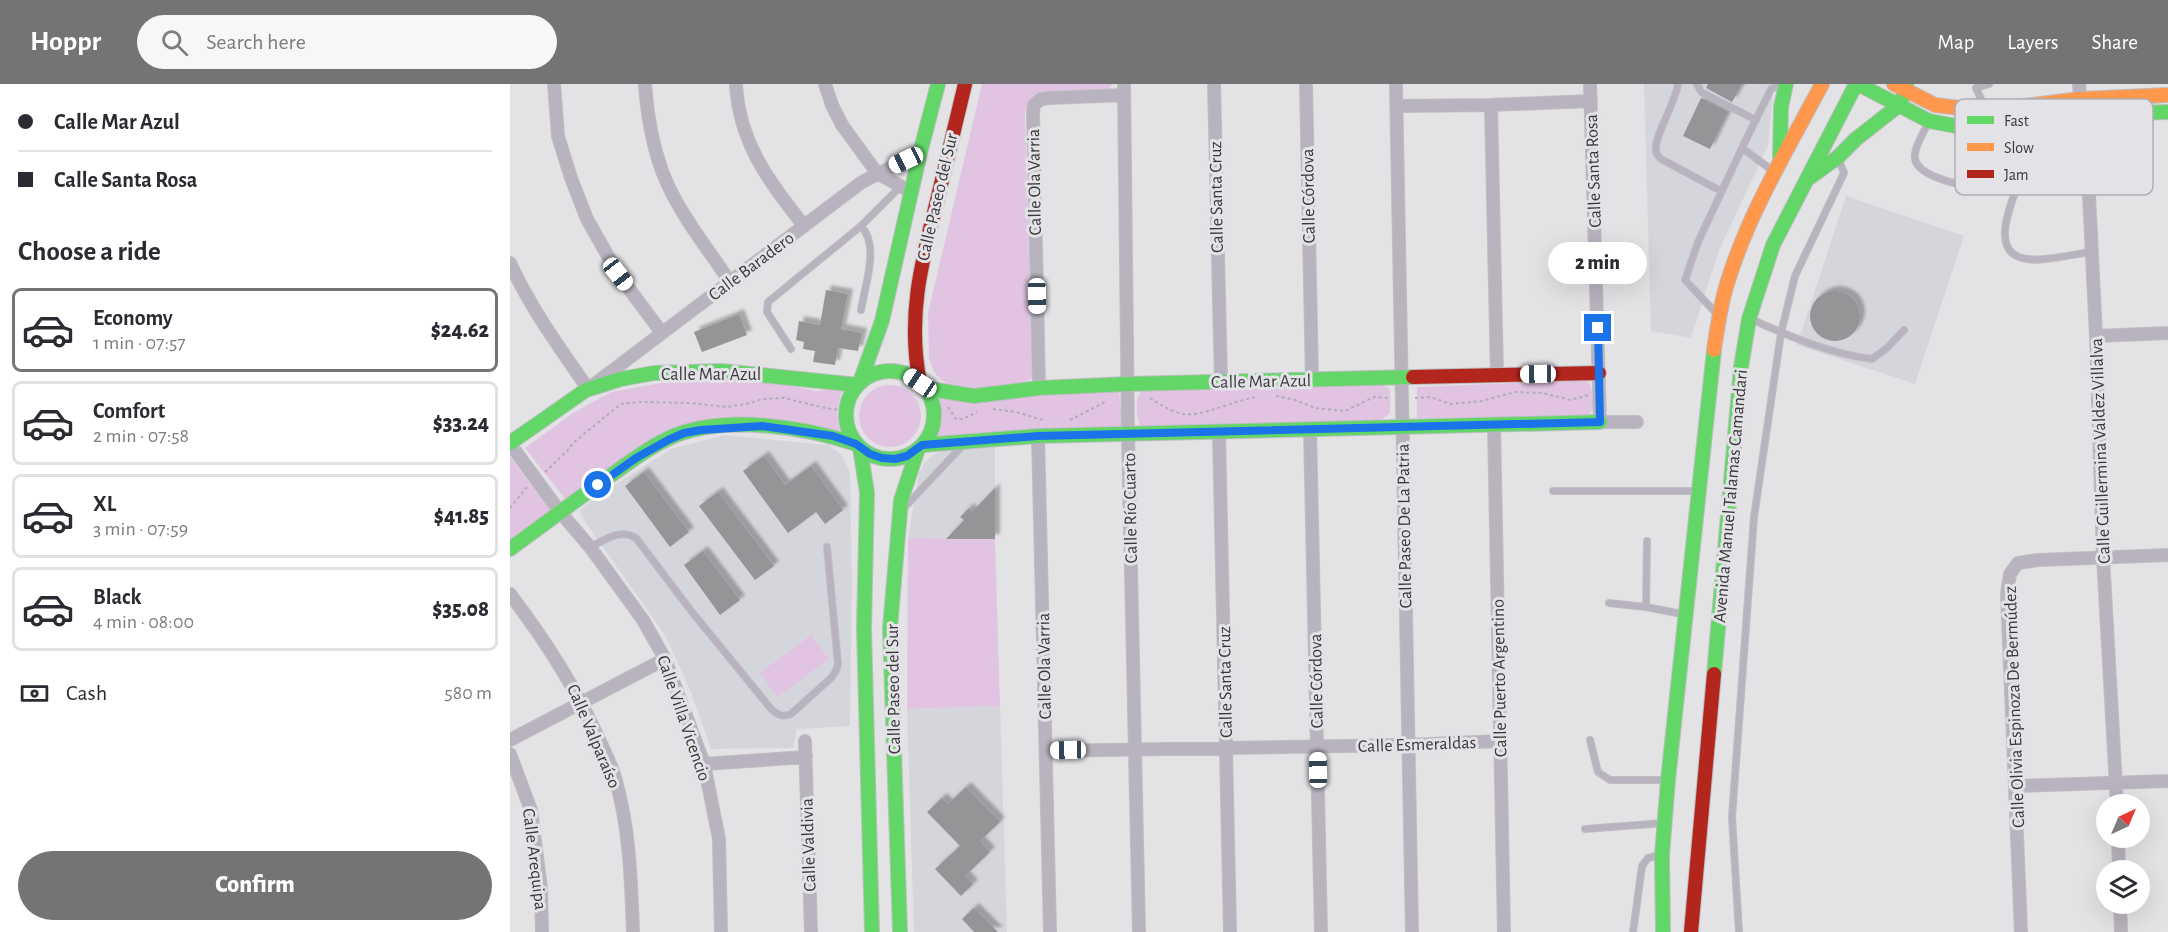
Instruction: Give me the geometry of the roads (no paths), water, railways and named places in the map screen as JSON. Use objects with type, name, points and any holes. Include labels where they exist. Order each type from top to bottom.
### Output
[{"type":"main road","name":"Calle Paseo del Sur","points":[[859,383],[882,321],[905,190],[920,153],[938,84]]},
{"type":"main road","name":"Calle Paseo del Sur","points":[[926,387],[913,343],[915,302],[919,273],[965,84]]},
{"type":"main road","points":[[1777,170],[1784,84]]},
{"type":"main road","name":"Avenida Manuel Talamas Camandari","points":[[1663,932],[1664,823],[1710,375],[1719,316],[1737,255],[1777,170],[1822,84]]},
{"type":"main road","points":[[1857,84],[1929,121],[1955,126]]},
{"type":"main road","name":"Avenida Manuel Talamas Camandari","points":[[1691,932],[1741,367],[1749,319],[1760,279],[1773,245],[1857,84]]},
{"type":"main road","points":[[1805,181],[1838,157],[1856,139],[1898,106],[1902,86],[1935,105],[1955,110]]},
{"type":"main road","points":[[2080,99],[2168,95]]},
{"type":"main road","points":[[2153,113],[2168,112]]},
{"type":"main road","name":"Calle Mar Azul","points":[[510,443],[588,389],[622,379],[688,371],[765,373],[859,383]]},
{"type":"main road","points":[[510,549],[636,458],[684,433],[762,426],[833,436],[858,445],[870,454],[888,459],[907,456],[920,447],[930,434],[933,406],[926,387],[908,375],[895,371],[873,373],[859,383],[849,400],[846,411],[846,423],[858,445]]},
{"type":"main road","name":"Calle Mar Azul","points":[[926,387],[974,396],[1039,388],[1128,390],[1221,382],[1599,373]]},
{"type":"main road","points":[[920,447],[1038,436],[1600,422]]},
{"type":"main road","name":"Calle Paseo del Sur","points":[[858,445],[867,493],[864,628],[872,932]]},
{"type":"main road","name":"Calle Paseo del Sur","points":[[900,932],[890,628],[902,500],[920,447]]},
{"type":"street","points":[[554,84],[558,136],[587,219],[618,274],[662,333]]},
{"type":"street","points":[[645,84],[651,128],[662,170],[685,213],[730,282]]},
{"type":"street","points":[[736,84],[739,112],[754,155],[763,171],[804,226]]},
{"type":"street","points":[[825,84],[831,105],[842,125],[877,173],[905,190]]},
{"type":"street","name":"Calle Santa Cruz","points":[[1214,84],[1221,382]]},
{"type":"street","name":"Calle Córdova","points":[[1306,84],[1312,380]]},
{"type":"street","name":"Calle Paseo De La Patria","points":[[1396,84],[1412,932]]},
{"type":"street","name":"Calle Santa Rosa","points":[[1590,84],[1600,422]]},
{"type":"street","name":"Calle Guillermina Valdez Villalva","points":[[2079,84],[2080,99]]},
{"type":"street","name":"Calle Ola Varria","points":[[1039,388],[1032,112],[1034,105],[1041,99],[1124,89]]},
{"type":"street","name":"Calle Río Cuarto","points":[[1124,89],[1128,434],[1139,932]]},
{"type":"street","name":"Calle Santa Rosa","points":[[1397,106],[1591,101]]},
{"type":"street","points":[[1491,105],[1497,375]]},
{"type":"street","name":"Calle Baradero","points":[[588,389],[862,182],[920,153]]},
{"type":"street","name":"Calle Guillermina Valdez Villalva","points":[[2089,195],[2096,336],[2103,557],[2117,794]]},
{"type":"street","points":[[510,263],[527,299],[588,389]]},
{"type":"street","points":[[2096,336],[2168,333]]},
{"type":"street","points":[[1600,422],[1637,422]]},
{"type":"street","name":"Calle Puerto Argentino","points":[[1494,425],[1504,932]]},
{"type":"street","name":"Calle Córdova","points":[[1310,429],[1322,932]]},
{"type":"street","name":"Calle Santa Cruz","points":[[1219,432],[1230,932]]},
{"type":"street","name":"Calle Ola Varria","points":[[1038,436],[1050,932]]},
{"type":"street","name":"Calle Villa Vicencio","points":[[510,443],[643,620],[665,659],[704,764],[719,839],[721,932]]},
{"type":"street","name":"Calle Olivia Espinoza De Bermúdez","points":[[2021,932],[2017,786],[2007,594],[2010,574],[2018,563],[2038,560],[2168,555]]},
{"type":"street","name":"Calle Valparaíso","points":[[510,594],[546,642],[582,702],[616,779],[627,829],[633,932]]},
{"type":"street","points":[[510,740],[665,659]]},
{"type":"street","name":"Calle Valdivia","points":[[805,741],[811,932]]},
{"type":"street","name":"Calle Esmeraldas","points":[[1046,751],[1317,747],[1500,741]]},
{"type":"street","name":"Calle Arequipa","points":[[510,754],[531,810],[541,888],[542,932]]},
{"type":"street","points":[[704,764],[806,757]]},
{"type":"street","points":[[2017,786],[2168,781]]},
{"type":"street","points":[[2120,914],[2121,932]]},
{"type":"lane","points":[[1678,84],[1675,99],[1656,144],[1656,152],[1660,159],[1721,190]]},
{"type":"lane","points":[[1697,84],[1701,92],[1756,120]]},
{"type":"lane","points":[[1719,316],[1685,280],[1698,242],[1721,190],[1771,89],[1784,84]]},
{"type":"lane","points":[[1973,86],[1989,84]]},
{"type":"lane","points":[[1929,121],[1915,154],[1917,166],[1925,172],[1955,183]]},
{"type":"lane","points":[[1742,148],[1777,170]]},
{"type":"lane","points":[[1739,932],[1732,817],[1754,518],[1781,333],[1795,276],[1844,173],[1838,157]]},
{"type":"lane","points":[[791,349],[767,312],[768,302],[905,190]]},
{"type":"lane","points":[[2015,195],[2004,227],[2006,246],[2014,256],[2029,260],[2091,252]]},
{"type":"lane","points":[[861,225],[867,232],[872,247],[861,310]]},
{"type":"lane","points":[[1749,319],[1781,333],[1854,357],[1872,359],[1887,348],[1904,330]]},
{"type":"lane","points":[[900,513],[968,441]]},
{"type":"lane","points":[[1553,491],[1698,491]]},
{"type":"lane","points":[[590,547],[625,533],[640,541],[692,612],[772,710],[784,716],[791,714],[831,678],[838,664],[827,547]]},
{"type":"lane","points":[[1646,607],[1647,541]]},
{"type":"lane","points":[[1609,603],[1646,607],[1685,615]]},
{"type":"lane","points":[[1590,740],[1598,772],[1610,780],[1668,780]]},
{"type":"lane","points":[[1585,829],[1664,823]]},
{"type":"lane","points":[[1633,932],[1642,866],[1648,858],[1662,855]]}]
